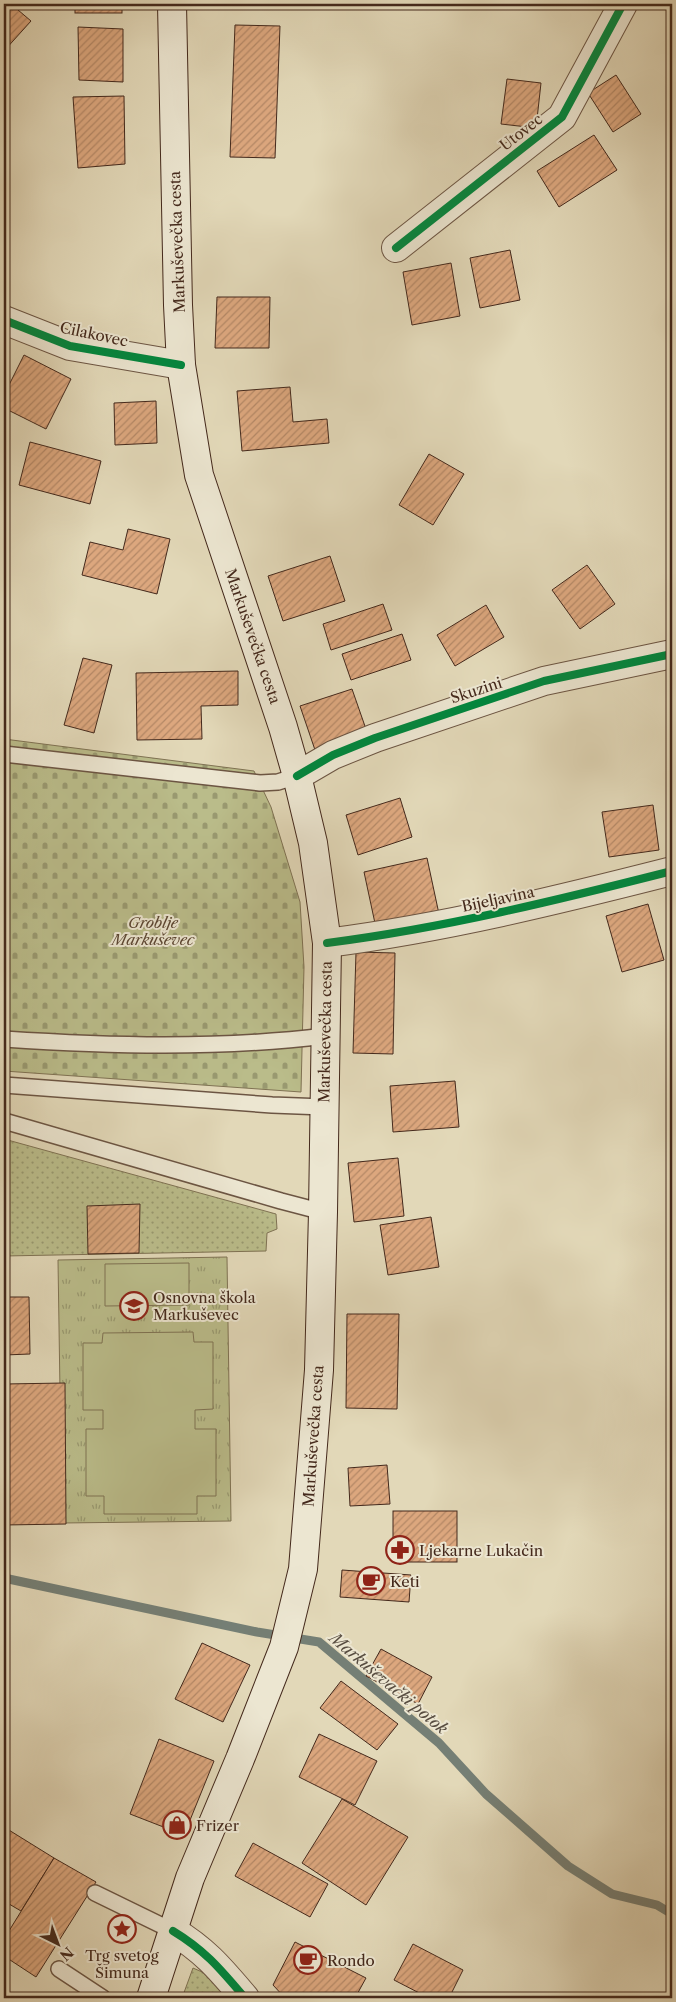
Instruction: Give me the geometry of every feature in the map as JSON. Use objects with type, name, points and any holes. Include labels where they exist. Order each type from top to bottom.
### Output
[{"type":"main road","name":"Markuševečka cesta","points":[[172,4],[181,365],[199,475],[283,727],[297,776],[313,843],[327,944],[323,1212],[318,1370],[303,1569],[284,1647],[190,1878],[173,1931]]},
{"type":"main road","name":"Utovec","points":[[396,248],[562,117],[623,4]]},
{"type":"main road","name":"Cilakovec","points":[[4,320],[70,346],[181,365]]},
{"type":"main road","name":"Skuzini","points":[[297,776],[332,755],[375,738],[544,682],[672,654]]},
{"type":"main road","name":"Bijeljavina","points":[[327,944],[394,935],[543,903],[672,871]]},
{"type":"main road","points":[[151,1998],[173,1931],[194,1943],[207,1954],[245,1998]]},
{"type":"lane","points":[[4,754],[260,783],[278,782],[297,776]]},
{"type":"lane","points":[[4,1039],[82,1044],[209,1044],[325,1036]]},
{"type":"lane","points":[[4,1085],[324,1107]]},
{"type":"lane","points":[[4,1122],[323,1212]]},
{"type":"lane","points":[[95,1893],[173,1931]]},
{"type":"lane","points":[[59,1969],[103,1998]]},
{"type":"green space","name":"Groblje Markuševec","points":[[4,739],[254,771],[271,807],[300,902],[304,967],[301,1092],[4,1071]]},
{"type":"green space","points":[[4,1139],[276,1214],[277,1229],[267,1233],[266,1251],[4,1256]]},
{"type":"green space","points":[[227,1257],[231,1521],[62,1523],[58,1260]]},
{"type":"green space","points":[[189,1263],[189,1305],[105,1306],[105,1264]]},
{"type":"green space","points":[[193,1332],[194,1342],[213,1342],[213,1409],[195,1410],[195,1429],[216,1429],[216,1496],[197,1496],[197,1514],[104,1514],[104,1496],[86,1496],[86,1429],[103,1429],[103,1410],[83,1410],[83,1343],[102,1343],[103,1333]]},
{"type":"green space","points":[[193,1968],[209,1975],[230,1998],[182,1998]]},
{"type":"building","points":[[4,4],[11,4],[31,21],[4,51]]},
{"type":"building","points":[[75,4],[122,4],[122,13],[75,13]]},
{"type":"building","points":[[235,25],[280,26],[275,158],[230,157]]},
{"type":"building","points":[[78,27],[123,29],[123,82],[79,80]]},
{"type":"building","points":[[616,75],[641,114],[613,132],[588,93]]},
{"type":"building","points":[[507,79],[541,83],[536,128],[501,124]]},
{"type":"building","points":[[124,96],[125,164],[78,168],[73,97]]},
{"type":"building","points":[[594,135],[617,170],[559,207],[537,171]]},
{"type":"building","points":[[510,250],[520,300],[480,308],[470,258]]},
{"type":"building","points":[[451,263],[460,316],[412,325],[403,272]]},
{"type":"building","points":[[217,297],[270,297],[269,348],[215,348]]},
{"type":"building","points":[[24,355],[71,379],[46,429],[4,408],[4,395]]},
{"type":"building","points":[[290,387],[293,422],[327,419],[329,443],[242,451],[237,391]]},
{"type":"building","points":[[156,401],[157,443],[115,445],[114,403]]},
{"type":"building","points":[[30,442],[101,461],[90,504],[19,485]]},
{"type":"building","points":[[429,454],[464,474],[433,525],[399,505]]},
{"type":"building","points":[[128,529],[170,539],[157,594],[82,575],[90,542],[123,550]]},
{"type":"building","points":[[330,556],[345,601],[283,621],[268,576]]},
{"type":"building","points":[[587,565],[615,604],[580,629],[552,590]]},
{"type":"building","points":[[383,604],[392,630],[331,650],[323,624]]},
{"type":"building","points":[[486,605],[504,637],[455,666],[437,635]]},
{"type":"building","points":[[402,634],[411,660],[351,680],[342,654]]},
{"type":"building","points":[[83,658],[112,665],[94,733],[64,725]]},
{"type":"building","points":[[238,671],[238,705],[201,706],[202,739],[137,740],[136,673]]},
{"type":"building","points":[[352,689],[367,732],[315,750],[300,706]]},
{"type":"building","points":[[400,798],[412,837],[358,855],[346,815]]},
{"type":"building","points":[[653,805],[659,850],[609,857],[602,812]]},
{"type":"building","points":[[427,858],[439,914],[376,928],[364,872]]},
{"type":"building","points":[[648,904],[664,960],[622,972],[606,916]]},
{"type":"building","points":[[667,942],[672,942],[672,988],[669,988]]},
{"type":"building","points":[[356,952],[395,953],[393,1054],[353,1053]]},
{"type":"building","points":[[455,1081],[459,1127],[393,1132],[390,1086]]},
{"type":"building","points":[[398,1158],[404,1216],[354,1222],[348,1163]]},
{"type":"building","points":[[140,1204],[139,1253],[88,1254],[87,1206]]},
{"type":"building","points":[[431,1217],[439,1267],[388,1275],[380,1225]]},
{"type":"building","points":[[4,1297],[29,1297],[30,1354],[4,1355]]},
{"type":"building","points":[[347,1314],[399,1314],[397,1409],[346,1408]]},
{"type":"building","points":[[65,1383],[66,1524],[4,1525],[4,1384]]},
{"type":"building","points":[[387,1465],[390,1504],[350,1506],[348,1468]]},
{"type":"building","points":[[393,1511],[457,1511],[457,1562],[393,1562]]},
{"type":"building","points":[[342,1570],[411,1575],[409,1602],[340,1597]]},
{"type":"building","points":[[202,1643],[250,1665],[223,1722],[175,1699]]},
{"type":"building","points":[[381,1649],[432,1677],[418,1704],[366,1676]]},
{"type":"building","points":[[341,1681],[398,1724],[377,1750],[320,1708]]},
{"type":"building","points":[[319,1734],[377,1761],[355,1805],[299,1777]]},
{"type":"building","points":[[159,1739],[214,1761],[184,1835],[130,1814]]},
{"type":"building","points":[[342,1799],[408,1837],[366,1905],[302,1863]]},
{"type":"building","points":[[4,1827],[54,1858],[21,1911],[4,1901]]},
{"type":"building","points":[[253,1843],[328,1884],[310,1917],[235,1876]]},
{"type":"building","points":[[54,1858],[96,1882],[36,1977],[4,1956],[4,1939]]},
{"type":"building","name":"Rondo","points":[[295,1942],[366,1978],[355,1998],[285,1998],[273,1985]]},
{"type":"building","points":[[413,1944],[463,1970],[449,1998],[429,1998],[394,1980]]},
{"type":"waterway","name":"Markuševački potok","points":[[4,1578],[257,1632],[319,1642],[439,1743],[486,1794],[568,1866],[612,1894],[657,1905],[672,1914]]},
{"type":"cycle path","points":[[396,248],[562,117],[623,4]]},
{"type":"cycle path","points":[[4,320],[70,346],[181,365]]},
{"type":"cycle path","points":[[297,776],[333,755],[375,738],[544,681],[672,654]]},
{"type":"cycle path","points":[[327,943],[414,930],[458,921],[544,903],[672,871]]},
{"type":"cycle path","points":[[173,1931],[185,1938],[204,1954],[245,1998]]},
{"type":"place","name":"Osnovna škola Markuševec","points":[[134,1306]]},
{"type":"place","name":"Ljekarne Lukačin","points":[[400,1550]]},
{"type":"place","name":"Keti","points":[[371,1581]]},
{"type":"place","name":"Frizer","points":[[177,1825]]},
{"type":"place","name":"Trg svetog Šimuna","points":[[122,1929]]},
{"type":"place","name":"Rondo","points":[[308,1960]]}]
